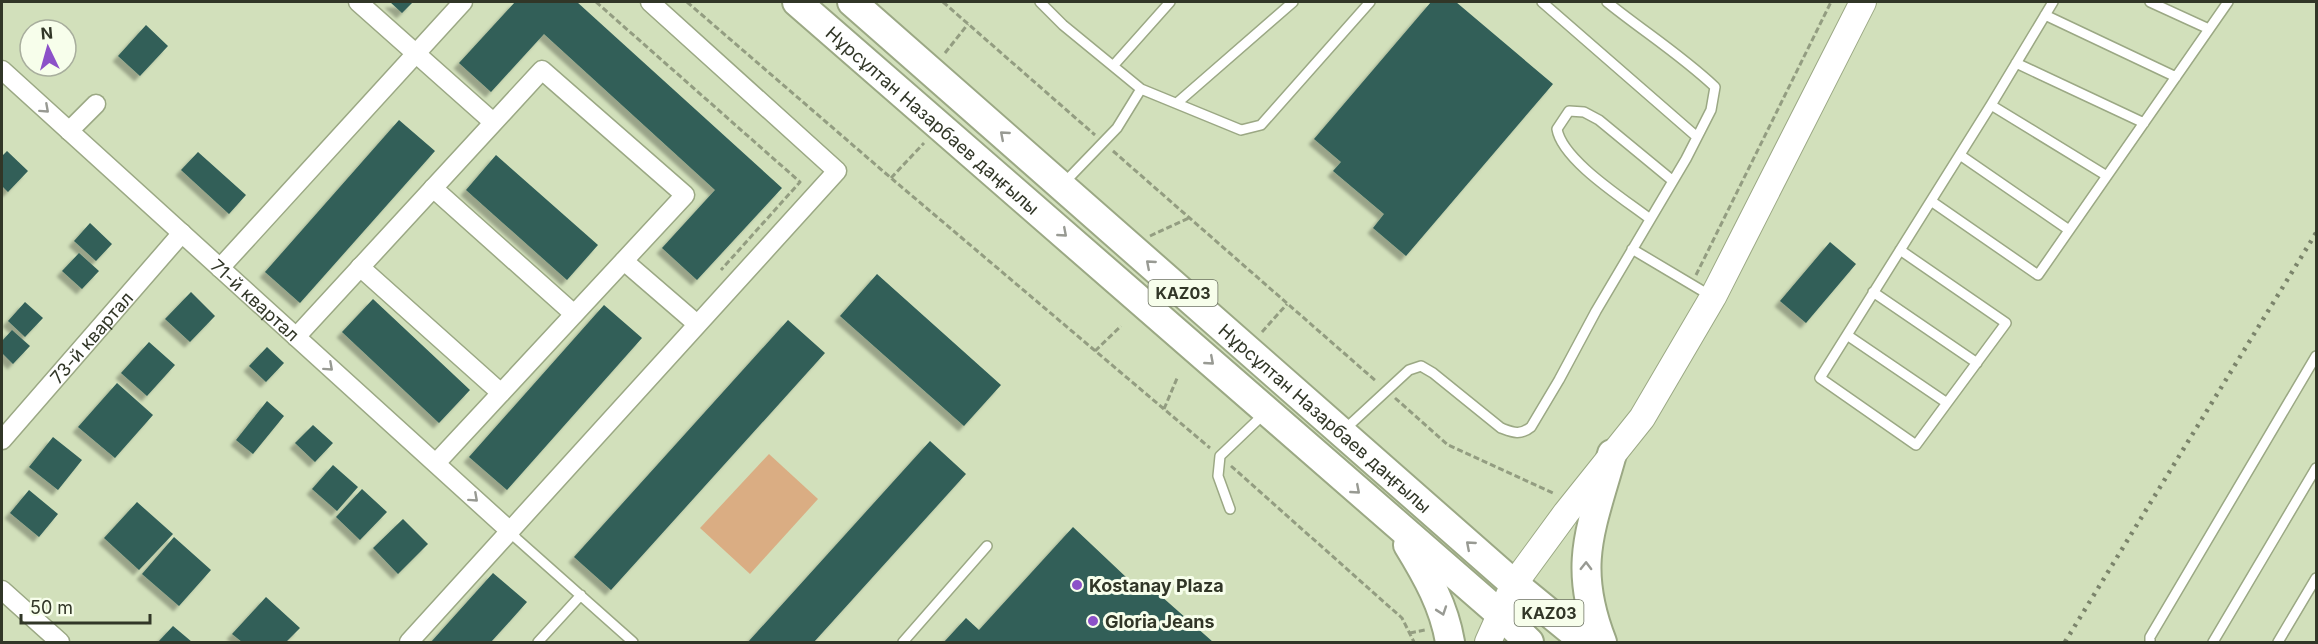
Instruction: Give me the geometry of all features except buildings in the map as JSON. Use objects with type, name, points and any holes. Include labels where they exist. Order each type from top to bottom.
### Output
[{"type":"main road","name":"Нұрсұлтан Назарбаев даңғылы","points":[[797,2],[1394,523]]},
{"type":"main road","name":"Нұрсұлтан Назарбаев даңғылы","points":[[852,2],[1514,584],[1584,642]]},
{"type":"main road","points":[[1602,642],[1587,593],[1586,559],[1591,527],[1612,454]]},
{"type":"main road","points":[[1394,523],[1430,581],[1447,625],[1450,642]]},
{"type":"main road","name":"KАZ03","points":[[1394,523],[1500,614],[1528,642]]},
{"type":"street","points":[[358,2],[493,122]]},
{"type":"street","points":[[220,268],[462,2]]},
{"type":"street","points":[[409,642],[837,171],[650,2]]},
{"type":"street","points":[[1488,642],[1514,584],[1566,513],[1642,418],[1702,291],[1863,2]]},
{"type":"street","name":"71-й квартал","points":[[2,70],[510,531]]},
{"type":"street","points":[[296,337],[542,70],[685,195],[435,463]]},
{"type":"street","points":[[69,131],[96,104]]},
{"type":"street","points":[[433,188],[574,314]]},
{"type":"street","name":"73-й квартал","points":[[2,440],[182,233]]},
{"type":"street","points":[[624,261],[697,324]]},
{"type":"street","points":[[360,267],[501,393]]},
{"type":"street","points":[[2,590],[60,642]]},
{"type":"lane","points":[[1040,2],[1063,25],[1142,88],[1241,130],[1261,125],[1370,2]]},
{"type":"lane","points":[[1113,66],[1170,2]]},
{"type":"lane","points":[[1178,103],[1293,2]]},
{"type":"lane","points":[[1542,2],[1697,137]]},
{"type":"lane","points":[[1342,432],[1409,370],[1420,366],[1501,428],[1513,433],[1524,433],[1531,427],[1673,181],[1711,110],[1715,87],[1689,62],[1607,2]]},
{"type":"lane","points":[[1900,250],[2006,323],[1916,445],[1820,378],[2053,2]]},
{"type":"lane","points":[[2150,2],[2209,29]]},
{"type":"lane","points":[[1931,201],[2038,275],[2228,2]]},
{"type":"lane","points":[[2045,15],[2176,76]]},
{"type":"lane","points":[[2016,63],[2144,123]]},
{"type":"lane","points":[[1061,186],[1117,128],[1142,88]]},
{"type":"lane","points":[[1991,105],[2107,176]]},
{"type":"lane","points":[[1650,219],[1573,158],[1559,140],[1557,129],[1569,111],[1584,112],[1599,120],[1673,181]]},
{"type":"lane","points":[[1960,155],[2069,230]]},
{"type":"lane","points":[[1632,249],[1702,291]]},
{"type":"lane","points":[[1873,292],[1977,363]]},
{"type":"lane","points":[[1847,335],[1947,403]]},
{"type":"lane","points":[[2150,642],[2150,637],[2316,356]]},
{"type":"lane","points":[[1230,510],[1218,476],[1220,456],[1266,411]]},
{"type":"lane","points":[[2213,642],[2316,468]]},
{"type":"lane","points":[[510,531],[633,642]]},
{"type":"lane","points":[[903,642],[987,546]]},
{"type":"lane","points":[[2278,642],[2316,578]]},
{"type":"lane","points":[[544,640],[580,595]]},
{"type":"path","points":[[596,2],[800,182],[714,278]]},
{"type":"path","points":[[687,2],[1220,456],[1402,618],[1414,642]]},
{"type":"path","points":[[943,2],[1448,445],[1556,494]]},
{"type":"path","points":[[1702,291],[1831,2]]},
{"type":"path","points":[[941,58],[968,24]]},
{"type":"path","points":[[891,178],[926,141]]},
{"type":"path","points":[[1129,245],[1189,218]]},
{"type":"path","points":[[1247,349],[1287,304]]},
{"type":"path","points":[[1095,351],[1121,326]]},
{"type":"path","points":[[1164,409],[1178,376]]},
{"type":"shaded area","points":[[769,454],[818,499],[750,574],[700,528]]},
{"type":"railway","points":[[2065,642],[2316,233]]},
{"type":"place","name":"Kostanay Plaza","points":[[1077,585]]},
{"type":"place","name":"Gloria Jeans","points":[[1093,621]]}]
